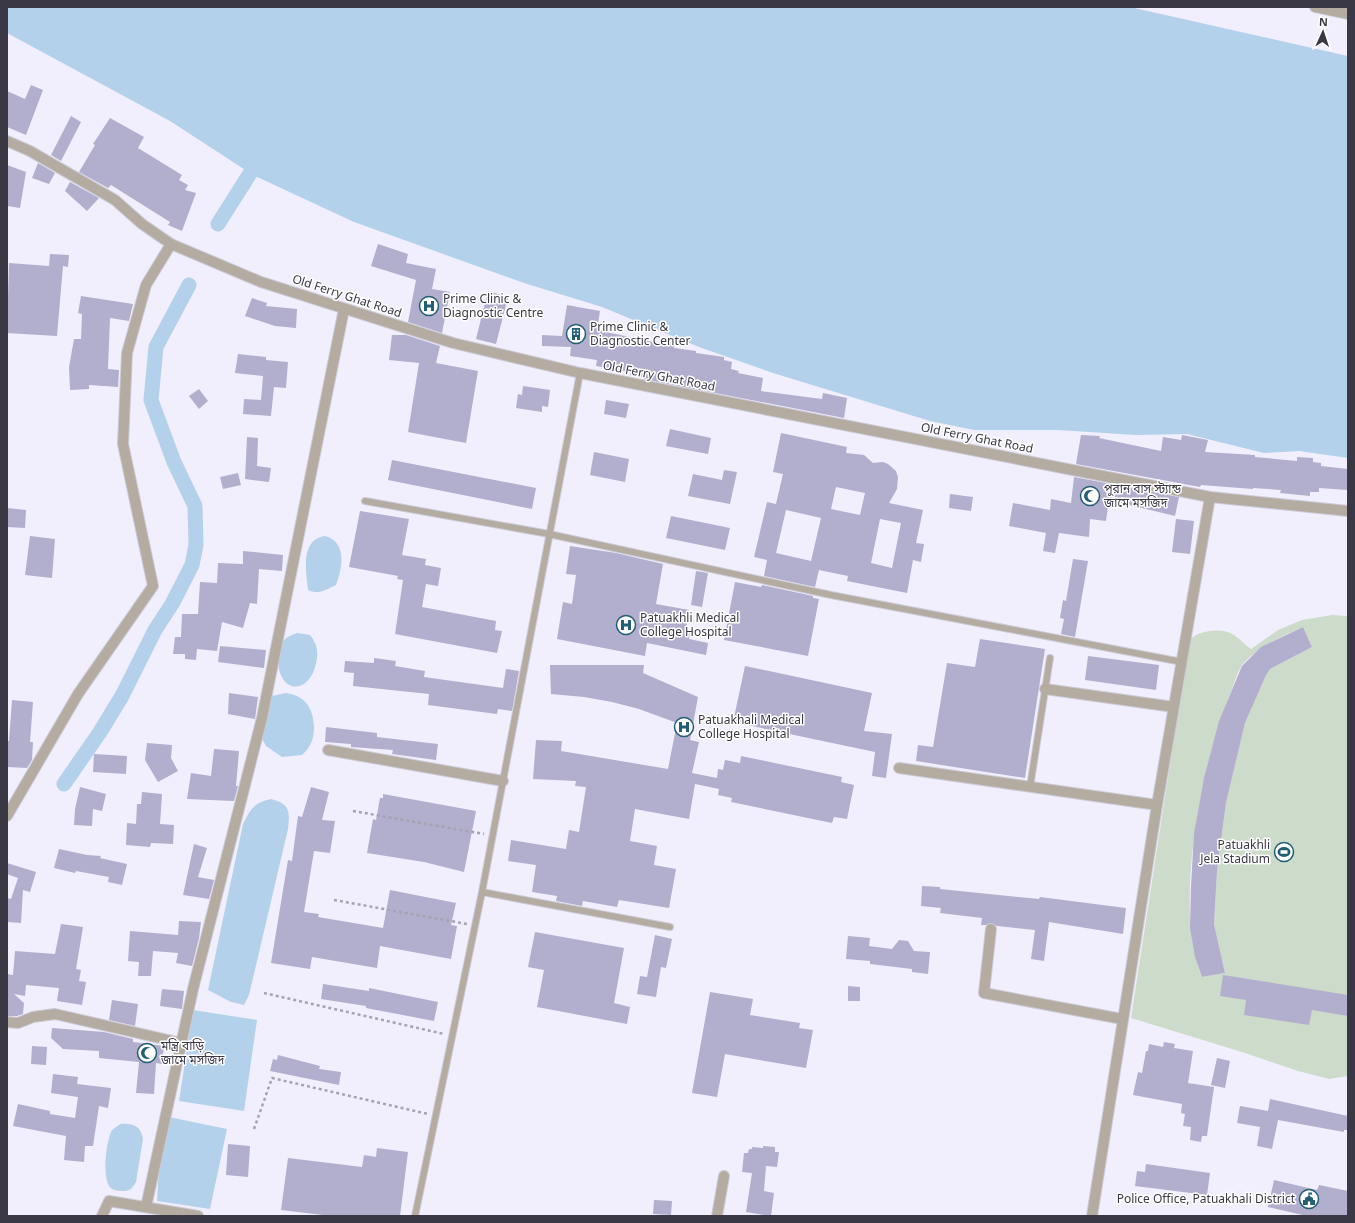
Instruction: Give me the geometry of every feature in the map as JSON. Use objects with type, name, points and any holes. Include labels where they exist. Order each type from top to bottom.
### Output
[{"type":"street","points":[[1315,7],[1348,14]]},
{"type":"street","name":"Old Ferry Ghat Road","points":[[7,141],[30,151],[115,200],[142,224],[171,244],[261,282],[453,343],[580,373],[1210,497],[1348,511]]},
{"type":"street","points":[[7,816],[78,694],[153,586],[123,444],[127,353],[146,285],[171,244]]},
{"type":"street","points":[[146,1207],[194,982],[262,718],[344,309]]},
{"type":"street","points":[[1092,1216],[1156,805],[1210,497]]},
{"type":"street","points":[[1045,689],[1174,707]]},
{"type":"street","points":[[328,750],[503,781]]},
{"type":"street","points":[[899,768],[1156,805]]},
{"type":"street","points":[[991,929],[984,993],[1122,1019]]},
{"type":"street","points":[[7,1022],[18,1023],[33,1017],[55,1014],[181,1043]]},
{"type":"street","points":[[717,1216],[724,1176]]},
{"type":"street","points":[[102,1216],[109,1201],[198,1216]]},
{"type":"lane","points":[[415,1216],[482,892],[580,373]]},
{"type":"lane","points":[[365,501],[550,534],[831,596],[1182,662]]},
{"type":"lane","points":[[1030,787],[1050,658]]},
{"type":"lane","points":[[482,892],[670,927]]},
{"type":"path","points":[[352,811],[493,835]]},
{"type":"path","points":[[334,900],[475,926]]},
{"type":"path","points":[[264,993],[452,1036]]},
{"type":"path","points":[[254,1129],[272,1078],[436,1116]]},
{"type":"green space","name":"Patuakhli Jela Stadium","points":[[1332,615],[1348,616],[1348,1076],[1329,1079],[1298,1071],[1131,1018],[1189,640],[1204,632],[1217,630],[1234,635],[1251,649],[1278,630],[1302,620]],"holes":[[[1303,627],[1312,647],[1270,669],[1265,675],[1245,723],[1226,803],[1217,871],[1214,924],[1225,973],[1202,977],[1194,948],[1190,914],[1190,876],[1200,799],[1208,762],[1218,728],[1238,673],[1248,658],[1270,643]]]},
{"type":"water","points":[[7,7],[1130,7],[1348,56],[1348,458],[1299,451],[1264,453],[1187,434],[1135,435],[1058,430],[974,430],[930,421],[773,373],[699,347],[602,307],[524,283],[354,222],[253,175],[170,121],[7,33]]},
{"type":"water","points":[[325,536],[332,539],[340,550],[340,571],[336,585],[329,589],[315,592],[308,590],[306,557],[312,543],[317,538]]},
{"type":"water","points":[[297,633],[310,635],[315,642],[317,658],[309,680],[299,686],[294,686],[289,685],[280,673],[279,658],[280,648],[285,639]]},
{"type":"water","points":[[286,693],[299,697],[307,704],[312,714],[314,729],[311,743],[302,755],[282,757],[266,746],[261,737],[272,696]]},
{"type":"water","points":[[271,799],[282,803],[287,809],[289,813],[288,829],[249,995],[244,1005],[231,1002],[208,990],[243,824],[253,807],[260,802]]},
{"type":"water","points":[[193,1010],[257,1020],[244,1111],[179,1101]]},
{"type":"water","points":[[169,1117],[227,1129],[210,1209],[157,1201],[159,1166]]},
{"type":"water","points":[[120,1124],[136,1126],[143,1139],[136,1182],[132,1188],[126,1191],[112,1189],[106,1179],[106,1153],[109,1137],[112,1131]]},
{"type":"building","points":[[31,85],[43,90],[26,135],[7,127],[7,91],[25,99]]},
{"type":"building","points":[[71,116],[81,122],[61,161],[51,155]]},
{"type":"building","points":[[110,118],[144,137],[138,148],[182,175],[179,180],[188,185],[185,190],[196,193],[182,231],[168,225],[170,222],[111,185],[108,188],[79,172],[95,145],[93,144]]},
{"type":"building","points":[[38,163],[55,173],[49,184],[32,178]]},
{"type":"building","points":[[7,165],[26,172],[20,208],[7,206]]},
{"type":"building","points":[[70,182],[99,198],[87,211],[65,191]]},
{"type":"building","points":[[378,244],[408,254],[406,263],[436,269],[432,289],[450,292],[442,333],[408,322],[416,280],[371,266]]},
{"type":"building","points":[[50,254],[69,255],[68,267],[63,266],[57,336],[7,333],[9,263],[49,266]]},
{"type":"building","points":[[488,291],[508,297],[496,344],[476,339]]},
{"type":"building","points":[[81,296],[133,304],[129,321],[110,318],[108,369],[119,370],[118,387],[89,385],[89,389],[70,390],[69,367],[74,339],[81,339],[82,314],[78,313]]},
{"type":"building","points":[[252,298],[267,303],[266,306],[297,309],[296,328],[275,326],[245,316]]},
{"type":"building","points":[[567,305],[600,311],[597,330],[662,344],[662,341],[675,343],[674,348],[724,357],[724,360],[732,362],[731,369],[739,371],[738,373],[763,378],[761,391],[822,399],[823,393],[847,398],[844,418],[643,379],[644,377],[630,375],[630,372],[596,366],[597,360],[570,356],[571,347],[542,346],[542,335],[562,336]]},
{"type":"building","points":[[392,335],[406,335],[440,346],[436,363],[478,371],[466,443],[408,432],[419,363],[389,360]]},
{"type":"building","points":[[238,354],[266,357],[266,360],[288,362],[286,388],[274,387],[271,416],[243,414],[244,399],[261,400],[263,376],[235,373]]},
{"type":"building","points":[[523,386],[550,390],[548,407],[542,406],[542,412],[516,408],[518,394],[522,395]]},
{"type":"building","points":[[199,389],[208,401],[199,409],[189,396]]},
{"type":"building","points":[[606,400],[629,404],[626,418],[604,414]]},
{"type":"building","points":[[670,429],[711,438],[708,454],[666,446]]},
{"type":"building","points":[[781,433],[847,447],[846,453],[864,455],[873,463],[883,462],[888,464],[896,471],[898,477],[897,489],[889,503],[923,510],[916,543],[924,544],[921,562],[913,560],[907,593],[847,581],[848,576],[819,570],[815,587],[764,576],[767,560],[754,557],[767,502],[776,504],[783,474],[773,472]],"holes":[[[836,487],[865,493],[860,515],[831,509]],[[786,510],[821,518],[811,561],[776,553]],[[880,519],[901,523],[892,568],[871,563]]]},
{"type":"building","points":[[1081,435],[1100,436],[1099,438],[1161,451],[1163,437],[1181,440],[1182,435],[1208,440],[1205,452],[1255,455],[1255,457],[1297,461],[1297,457],[1313,458],[1313,462],[1321,463],[1321,466],[1348,469],[1348,490],[1319,488],[1319,492],[1310,492],[1310,496],[1280,493],[1281,490],[1201,485],[1200,487],[1076,464]]},
{"type":"building","points":[[247,437],[258,438],[257,466],[271,468],[269,482],[245,479]]},
{"type":"building","points":[[594,452],[629,459],[625,482],[590,475]]},
{"type":"building","points":[[392,460],[536,488],[532,509],[388,480]]},
{"type":"building","points":[[724,470],[737,472],[730,504],[688,496],[693,474],[722,480]]},
{"type":"building","points":[[238,473],[241,485],[223,489],[220,477]]},
{"type":"building","points":[[1074,477],[1179,497],[1175,516],[1109,500],[1106,521],[1090,519],[1089,537],[1059,533],[1055,553],[1043,551],[1046,533],[1009,526],[1013,503],[1050,510],[1051,499],[1071,503]]},
{"type":"building","points":[[950,494],[973,497],[971,511],[949,508]]},
{"type":"building","points":[[7,508],[26,510],[25,528],[7,527]]},
{"type":"building","points":[[360,511],[409,519],[402,555],[426,559],[425,565],[441,568],[438,586],[426,584],[422,607],[496,621],[495,630],[502,631],[497,653],[395,634],[403,580],[397,579],[398,576],[349,567]]},
{"type":"building","points":[[671,516],[730,528],[725,550],[666,538]]},
{"type":"building","points":[[1176,519],[1194,521],[1190,554],[1172,552]]},
{"type":"building","points":[[30,536],[55,539],[52,578],[25,575]]},
{"type":"building","points":[[570,546],[616,553],[663,564],[656,604],[689,610],[686,630],[690,631],[689,639],[708,643],[706,655],[647,643],[645,656],[557,639],[563,602],[572,604],[576,575],[566,574]]},
{"type":"building","points":[[243,551],[283,555],[282,571],[259,569],[257,604],[250,603],[243,628],[222,622],[217,651],[197,649],[196,660],[185,659],[185,654],[173,654],[175,637],[181,637],[182,614],[198,614],[200,582],[217,583],[218,563],[243,564]]},
{"type":"building","points":[[1073,559],[1088,561],[1075,637],[1061,634],[1064,619],[1060,618],[1063,600],[1066,601]]},
{"type":"building","points":[[696,571],[708,573],[702,607],[691,605]]},
{"type":"building","points":[[735,582],[761,587],[762,585],[813,596],[813,598],[819,599],[808,656],[724,640]]},
{"type":"building","points":[[1303,627],[1312,647],[1270,669],[1245,723],[1226,803],[1217,871],[1214,924],[1225,973],[1202,977],[1195,957],[1190,928],[1194,833],[1204,778],[1219,721],[1242,666],[1261,647]]},
{"type":"building","points":[[980,639],[1045,649],[1025,778],[916,761],[918,745],[933,747],[947,663],[975,667]]},
{"type":"building","points":[[220,646],[266,650],[264,668],[218,662]]},
{"type":"building","points":[[1088,656],[1159,665],[1156,690],[1085,680]]},
{"type":"building","points":[[374,658],[396,661],[395,666],[425,671],[424,677],[503,688],[506,669],[519,671],[512,711],[498,709],[497,714],[428,705],[429,694],[353,686],[354,673],[344,672],[345,661],[374,663]]},
{"type":"building","name":"Patuakhali Medical College Hospital","points":[[550,665],[644,665],[643,673],[698,697],[690,740],[699,742],[692,773],[717,778],[718,769],[723,770],[725,760],[740,763],[741,756],[842,777],[841,782],[854,785],[847,819],[834,817],[832,823],[731,802],[732,798],[718,795],[719,789],[695,784],[689,819],[635,809],[630,841],[657,846],[654,865],[676,869],[669,908],[619,900],[617,907],[583,901],[582,906],[556,901],[557,896],[532,892],[536,865],[508,861],[511,840],[566,849],[569,830],[579,832],[586,787],[575,786],[576,781],[533,779],[536,740],[562,741],[561,751],[668,769],[677,723],[639,709],[612,702],[584,697],[551,694]]},
{"type":"building","points":[[745,666],[872,693],[864,731],[892,734],[886,778],[872,776],[875,752],[733,722]]},
{"type":"building","points":[[229,693],[258,697],[255,719],[228,714]]},
{"type":"building","points":[[12,700],[33,702],[30,742],[33,742],[32,760],[27,768],[7,767],[7,741],[9,741]]},
{"type":"building","points":[[326,727],[377,733],[377,737],[438,744],[436,760],[392,754],[393,750],[351,747],[351,744],[325,742]]},
{"type":"building","points":[[147,743],[172,745],[171,758],[178,771],[158,782],[145,760]]},
{"type":"building","points":[[214,749],[239,751],[236,786],[238,786],[234,801],[187,799],[191,773],[211,776]]},
{"type":"building","points":[[94,754],[127,756],[126,774],[93,772]]},
{"type":"building","points":[[80,787],[106,794],[102,811],[93,809],[92,826],[74,825],[75,809]]},
{"type":"building","points":[[311,787],[329,792],[322,820],[335,821],[330,853],[314,851],[304,912],[319,914],[318,917],[383,928],[390,890],[456,903],[451,925],[457,926],[451,959],[380,946],[377,968],[312,957],[310,969],[271,963],[288,860],[292,861],[298,816],[302,817]]},
{"type":"building","points":[[142,792],[162,794],[160,824],[174,825],[173,844],[151,843],[150,847],[126,845],[127,823],[136,824],[137,804],[141,804]]},
{"type":"building","points":[[383,794],[476,811],[464,872],[424,862],[367,853],[373,819],[376,820],[380,798],[383,798]]},
{"type":"building","points":[[194,844],[207,848],[198,877],[214,880],[209,899],[183,895]]},
{"type":"building","points":[[59,849],[87,855],[101,856],[100,858],[127,864],[122,885],[108,882],[109,877],[76,871],[75,873],[54,868]]},
{"type":"building","points":[[7,863],[36,872],[30,892],[23,890],[21,923],[7,922],[7,898],[11,899],[18,878],[7,874]]},
{"type":"building","points":[[922,886],[1039,899],[1040,897],[1126,908],[1123,934],[1049,922],[1044,961],[1031,959],[1035,930],[997,926],[991,923],[981,925],[982,918],[940,913],[941,908],[921,906]]},
{"type":"building","points":[[179,921],[201,922],[199,938],[192,966],[176,963],[178,953],[153,951],[151,976],[138,976],[139,962],[128,961],[130,931],[178,935]]},
{"type":"building","points":[[61,924],[83,927],[76,969],[81,970],[79,981],[86,982],[82,1005],[57,1001],[59,988],[26,985],[25,996],[14,994],[24,1003],[23,1014],[17,1016],[7,1016],[7,974],[13,975],[15,951],[55,954]]},
{"type":"building","points":[[535,932],[624,948],[614,1003],[630,1007],[627,1024],[537,1007],[544,970],[528,967]]},
{"type":"building","points":[[655,935],[672,939],[666,968],[661,967],[656,997],[637,994],[640,976],[647,977]]},
{"type":"building","points":[[848,936],[870,938],[869,946],[892,949],[899,940],[908,941],[914,951],[930,952],[928,974],[912,972],[912,969],[870,964],[870,961],[846,959]]},
{"type":"building","points":[[1223,975],[1348,995],[1348,1016],[1312,1010],[1309,1025],[1244,1015],[1246,1000],[1220,996]]},
{"type":"building","points":[[323,984],[369,991],[369,988],[438,1002],[434,1021],[366,1008],[366,1006],[321,999]]},
{"type":"building","points":[[848,986],[860,987],[860,1001],[848,1001]]},
{"type":"building","points":[[162,989],[184,991],[182,1009],[160,1006]]},
{"type":"building","points":[[710,992],[753,999],[750,1015],[800,1023],[799,1028],[813,1030],[806,1068],[725,1054],[717,1097],[692,1093]]},
{"type":"building","points":[[112,1000],[138,1004],[135,1026],[109,1020]]},
{"type":"building","points":[[52,1028],[104,1032],[133,1039],[133,1042],[164,1046],[162,1064],[156,1063],[154,1094],[136,1093],[139,1062],[99,1058],[99,1051],[63,1049],[51,1038]]},
{"type":"building","points":[[1164,1042],[1175,1044],[1174,1048],[1193,1051],[1188,1083],[1214,1087],[1207,1136],[1202,1136],[1201,1142],[1190,1140],[1191,1127],[1183,1126],[1185,1114],[1181,1113],[1182,1104],[1133,1095],[1138,1072],[1142,1073],[1146,1051],[1148,1051],[1149,1044],[1163,1047]]},
{"type":"building","points":[[32,1046],[47,1047],[46,1065],[31,1064]]},
{"type":"building","points":[[278,1055],[320,1066],[319,1069],[341,1072],[339,1085],[270,1071],[273,1059],[277,1060]]},
{"type":"building","points":[[1217,1058],[1230,1061],[1225,1088],[1211,1085]]},
{"type":"building","points":[[53,1074],[78,1077],[77,1084],[111,1088],[108,1108],[99,1106],[93,1146],[85,1146],[84,1162],[64,1160],[66,1136],[13,1126],[18,1104],[50,1111],[50,1114],[75,1118],[78,1097],[51,1093]]},
{"type":"building","points":[[1270,1099],[1348,1116],[1348,1130],[1344,1130],[1344,1132],[1278,1120],[1272,1149],[1257,1146],[1260,1127],[1237,1123],[1240,1106],[1268,1111]]},
{"type":"building","points":[[228,1144],[250,1146],[248,1177],[226,1175]]},
{"type":"building","points":[[763,1146],[775,1147],[775,1152],[779,1152],[777,1167],[766,1166],[764,1191],[774,1193],[771,1216],[746,1212],[752,1173],[742,1172],[744,1153],[748,1153],[749,1149],[752,1149],[752,1147],[763,1148]]},
{"type":"building","points":[[377,1148],[408,1152],[400,1216],[331,1216],[281,1210],[288,1158],[362,1167],[364,1155],[376,1157]]},
{"type":"building","points":[[1146,1164],[1210,1173],[1207,1195],[1135,1186],[1137,1171],[1145,1172]]},
{"type":"building","name":"Police Office, Patuakhali District","points":[[1274,1180],[1317,1190],[1319,1185],[1348,1191],[1348,1216],[1307,1216],[1268,1207]]},
{"type":"building","points":[[654,1200],[672,1201],[671,1215],[653,1214]]},
{"type":"waterway","points":[[218,224],[261,156]]},
{"type":"waterway","points":[[64,784],[100,732],[122,696],[155,630],[172,604],[192,565],[196,545],[195,506],[174,462],[151,400],[156,347],[189,285]]},
{"type":"place","name":"Prime Clinic & Diagnostic Centre","points":[[429,306]]},
{"type":"place","name":"Prime Clinic & Diagnostic Center","points":[[576,334]]},
{"type":"place","name":"পুরান বাস স্ট্যান্ড জামে মসজিদ","points":[[1090,496]]},
{"type":"place","name":"Patuakhli Medical College Hospital","points":[[626,625]]},
{"type":"place","name":"Patuakhali Medical College Hospital","points":[[684,727]]},
{"type":"place","name":"Patuakhli Jela Stadium","points":[[1284,852]]},
{"type":"place","name":"মন্ত্রি বাড়ি জামে মসজিদ","points":[[147,1053]]},
{"type":"place","name":"Police Office, Patuakhali District","points":[[1309,1199]]}]
